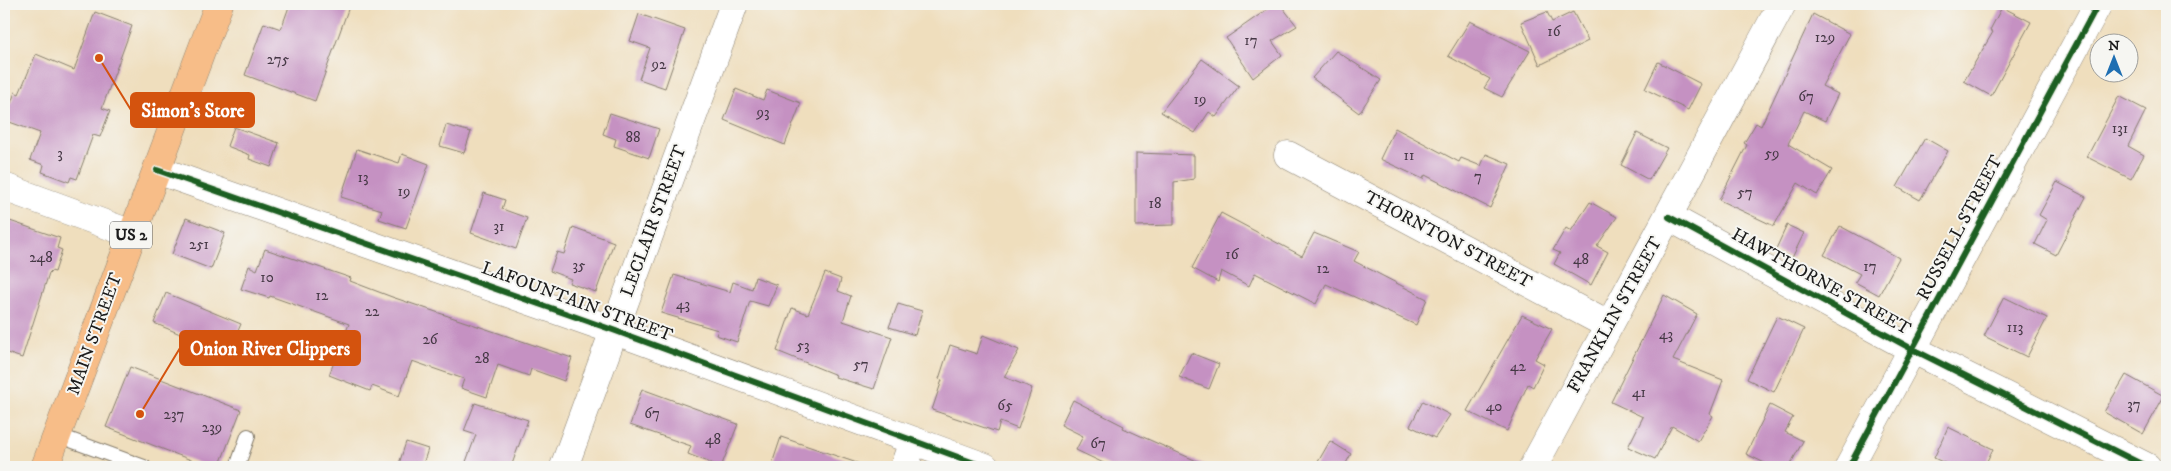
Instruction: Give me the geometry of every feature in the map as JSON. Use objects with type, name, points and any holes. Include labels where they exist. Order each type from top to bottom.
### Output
[{"type":"main road","name":"MAIN STREET","points":[[45,467],[219,4]]},
{"type":"street","name":"LECLAIR STREET","points":[[564,467],[734,4]]},
{"type":"street","name":"FRANKLIN STREET","points":[[1533,467],[1782,4]]},
{"type":"street","name":"RUSSELL STREET","points":[[1849,467],[2098,4]]},
{"type":"street","name":"THORNTON STREET","points":[[1288,155],[1608,325]]},
{"type":"street","name":"LAFOUNTAIN STREET","points":[[157,170],[614,330],[984,467]]},
{"type":"street","points":[[4,187],[132,234]]},
{"type":"street","name":"HAWTHORNE STREET","points":[[1669,217],[1912,349],[2147,467]]},
{"type":"street","points":[[904,467],[913,441]]},
{"type":"lane","points":[[57,435],[144,467]]},
{"type":"lane","points":[[237,467],[248,436]]},
{"type":"building","points":[[290,4],[350,4],[315,101],[245,75],[264,23],[281,29]]},
{"type":"building","points":[[1275,4],[1280,4],[1297,26],[1272,41],[1282,55],[1253,78],[1226,38]]},
{"type":"building","points":[[2002,7],[2031,22],[1991,96],[1964,81],[1993,32],[1990,30]]},
{"type":"building","points":[[95,12],[132,26],[102,108],[110,111],[100,137],[93,135],[77,179],[71,177],[69,182],[42,172],[44,165],[30,160],[40,133],[4,120],[4,100],[11,103],[15,92],[19,94],[36,54],[74,70]]},
{"type":"building","points":[[1547,12],[1552,22],[1573,12],[1588,41],[1540,65],[1521,22]]},
{"type":"building","points":[[639,14],[685,30],[665,88],[639,79],[650,48],[630,41]]},
{"type":"building","points":[[1813,14],[1850,34],[1822,86],[1838,94],[1825,121],[1804,111],[1788,144],[1832,170],[1817,195],[1798,183],[1774,226],[1719,200],[1747,145],[1744,143],[1756,123],[1761,126]]},
{"type":"building","points":[[1470,21],[1530,51],[1502,97],[1484,88],[1490,79],[1448,56]]},
{"type":"building","points":[[1336,51],[1381,80],[1359,113],[1312,78]]},
{"type":"building","points":[[1202,59],[1239,86],[1216,117],[1209,112],[1195,133],[1161,112]]},
{"type":"building","points":[[1658,62],[1701,84],[1688,110],[1645,89]]},
{"type":"building","points":[[736,89],[763,100],[767,90],[801,103],[785,145],[724,120]]},
{"type":"building","points":[[2119,96],[2146,110],[2128,146],[2144,155],[2131,179],[2087,157]]},
{"type":"building","points":[[610,113],[659,129],[649,158],[614,146],[616,139],[603,134]]},
{"type":"building","points":[[446,125],[471,132],[464,153],[440,146]]},
{"type":"building","points":[[234,127],[279,143],[271,167],[249,159],[250,155],[227,146]]},
{"type":"building","points":[[1395,128],[1459,162],[1461,158],[1481,166],[1486,154],[1510,164],[1490,208],[1425,175],[1423,179],[1380,159]]},
{"type":"building","points":[[1637,133],[1667,148],[1649,180],[1621,165]]},
{"type":"building","points":[[1925,138],[1948,151],[1920,200],[1897,187]]},
{"type":"building","points":[[357,149],[399,163],[402,154],[429,164],[406,228],[379,219],[382,210],[341,197]]},
{"type":"building","points":[[1136,153],[1194,155],[1194,179],[1174,182],[1174,225],[1136,226]]},
{"type":"building","points":[[2057,182],[2086,197],[2056,255],[2035,244],[2047,220],[2039,215]]},
{"type":"building","points":[[484,193],[505,200],[502,209],[527,218],[516,249],[471,233]]},
{"type":"building","points":[[1590,202],[1617,217],[1597,246],[1608,252],[1591,285],[1554,264],[1560,253],[1553,250],[1566,228],[1571,231]]},
{"type":"building","points":[[1221,213],[1302,256],[1314,233],[1359,252],[1354,261],[1427,299],[1416,325],[1326,284],[1316,304],[1255,273],[1249,286],[1221,271],[1218,282],[1192,268]]},
{"type":"building","points":[[186,218],[225,233],[211,269],[172,254]]},
{"type":"building","points":[[4,219],[60,238],[57,248],[62,250],[55,272],[51,271],[49,273],[22,358],[4,352]]},
{"type":"building","points":[[1787,225],[1804,233],[1792,258],[1775,251]]},
{"type":"building","points":[[1840,226],[1899,258],[1879,295],[1855,282],[1860,274],[1824,255]]},
{"type":"building","points":[[573,227],[614,242],[596,292],[569,283],[571,279],[550,271],[557,252],[564,254]]},
{"type":"building","points":[[265,249],[351,278],[350,281],[392,297],[572,358],[564,381],[531,369],[529,376],[498,365],[487,397],[461,388],[464,379],[412,361],[399,396],[372,386],[370,391],[329,375],[349,324],[270,296],[269,298],[241,289],[249,266],[257,270]]},
{"type":"building","points":[[825,273],[841,279],[838,291],[851,296],[843,321],[892,337],[874,389],[835,377],[836,375],[777,351],[792,308],[808,314]]},
{"type":"building","points":[[674,275],[730,292],[733,282],[752,289],[755,277],[777,285],[768,306],[750,301],[737,342],[716,335],[718,330],[661,313]]},
{"type":"building","points":[[166,293],[241,324],[228,354],[154,323]]},
{"type":"building","points":[[1664,295],[1697,314],[1673,360],[1723,380],[1710,414],[1713,416],[1698,441],[1672,426],[1655,459],[1628,447],[1643,417],[1611,402]]},
{"type":"building","points":[[2004,297],[2047,318],[2027,357],[1984,336]]},
{"type":"building","points":[[898,304],[922,311],[915,335],[889,327]]},
{"type":"building","points":[[1522,315],[1552,329],[1535,359],[1544,364],[1533,387],[1528,384],[1507,431],[1467,411]]},
{"type":"building","points":[[1777,316],[1804,329],[1774,392],[1747,379]]},
{"type":"building","points":[[983,335],[1019,350],[1004,377],[1032,388],[1018,429],[1000,422],[997,432],[932,410],[942,380],[939,379],[950,345],[977,354]]},
{"type":"building","points":[[1191,353],[1219,364],[1209,389],[1179,377]]},
{"type":"building","points":[[130,367],[241,410],[219,467],[209,467],[106,427]]},
{"type":"building","points":[[2126,375],[2164,396],[2143,434],[2104,412]]},
{"type":"building","points":[[642,389],[738,424],[721,467],[688,454],[691,446],[630,425]]},
{"type":"building","points":[[1073,400],[1124,426],[1123,428],[1210,467],[1112,467],[1076,450],[1083,436],[1061,425]]},
{"type":"building","points":[[1423,401],[1450,415],[1435,438],[1410,426]]},
{"type":"building","points":[[475,403],[528,420],[511,467],[464,467],[476,435],[464,431]]},
{"type":"building","points":[[1770,405],[1793,417],[1785,432],[1803,441],[1789,467],[1773,467],[1746,454]]},
{"type":"building","points":[[1948,427],[1993,449],[1984,467],[1953,467],[1934,458]]},
{"type":"building","points":[[781,437],[860,464],[860,467],[771,467]]},
{"type":"building","points":[[1330,441],[1351,454],[1344,467],[1315,467]]},
{"type":"building","points":[[406,442],[428,449],[422,467],[398,467]]},
{"type":"cycle path","points":[[1849,467],[2098,4]]},
{"type":"cycle path","points":[[157,170],[613,330],[985,467]]},
{"type":"cycle path","points":[[1669,217],[1912,349],[2147,467]]},
{"type":"place","name":"Simon's Store","points":[[99,58]]},
{"type":"place","name":"Onion River Clippers","points":[[140,414]]}]
